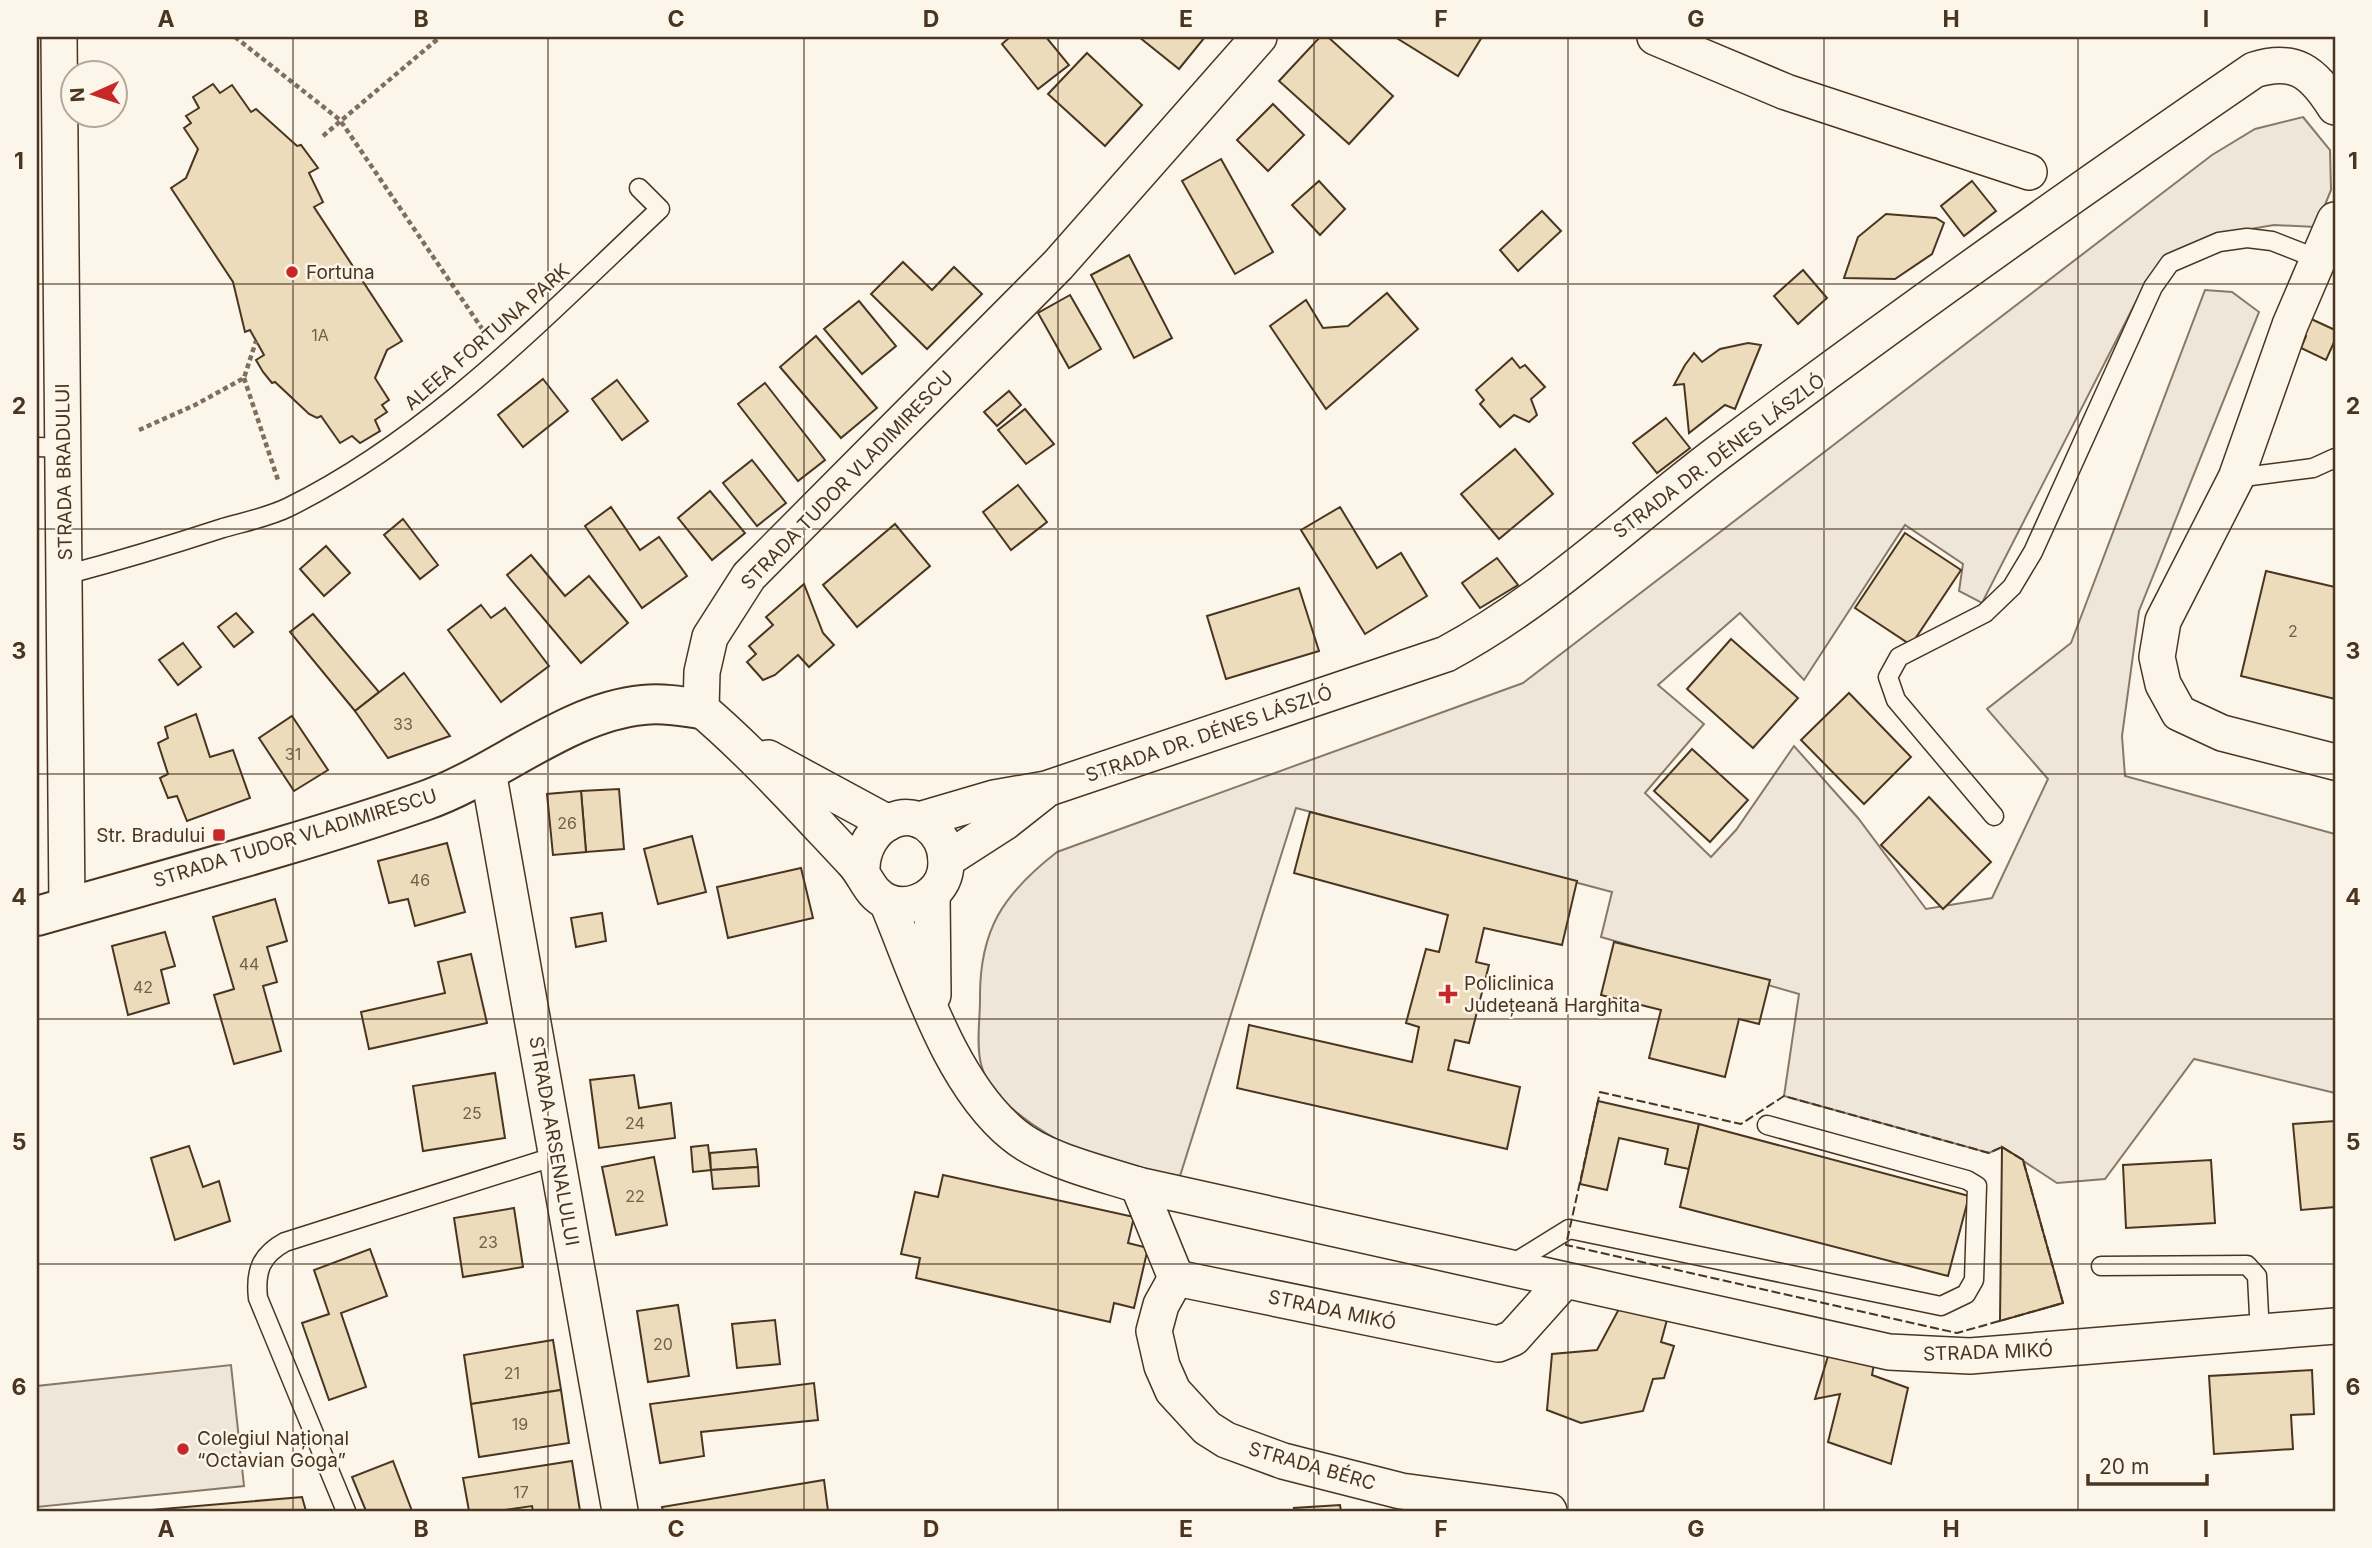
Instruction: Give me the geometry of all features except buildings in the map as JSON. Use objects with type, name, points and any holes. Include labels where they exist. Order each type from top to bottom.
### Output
[{"type":"street","name":"STRADA BRADULUI","points":[[52,912],[65,575],[50,447],[59,37]]},
{"type":"street","name":"STRADA TUDOR VLADIMIRESCU","points":[[52,912],[271,850],[427,800],[588,720],[618,710],[641,705],[701,709],[702,672],[710,637],[749,576],[1058,265],[1259,37]]},
{"type":"street","points":[[1655,37],[1786,92],[2029,172]]},
{"type":"street","name":"STRADA DR. DÉNES LÁSZLÓ","points":[[1046,789],[1446,654],[1476,638],[1555,582],[1716,454],[2080,189],[2254,70],[2274,64],[2293,65],[2320,87],[2335,107]]},
{"type":"street","points":[[2335,220],[2290,324],[2236,478],[2163,621],[2157,657],[2163,684],[2179,713],[2222,733],[2335,762]]},
{"type":"street","points":[[701,709],[740,743],[862,872],[876,895],[887,902],[911,905],[932,894],[945,873],[946,860],[941,840],[933,830],[904,822],[740,743]]},
{"type":"street","name":"STRADA ARSENALULUI","points":[[488,771],[620,1511]]},
{"type":"street","points":[[862,872],[863,848],[870,837],[904,822],[995,798],[1046,789]]},
{"type":"street","points":[[946,860],[1005,822],[1046,789]]},
{"type":"street","points":[[932,894],[933,1009]]},
{"type":"street","name":"STRADA MIKÓ","points":[[887,902],[964,1075],[988,1108],[1015,1136],[1084,1168],[1138,1185],[1563,1282],[1889,1352],[1930,1357],[2260,1334],[2335,1326]]},
{"type":"street","points":[[1138,1185],[1176,1278]]},
{"type":"street","name":"STRADA MIKÓ","points":[[1176,1278],[1498,1344],[1513,1338],[1563,1282]]},
{"type":"street","name":"STRADA BÉRC","points":[[1176,1278],[1161,1305],[1154,1331],[1163,1366],[1173,1391],[1207,1428],[1226,1440],[1283,1461],[1401,1492],[1549,1511]]},
{"type":"lane","name":"ALEEA FORTUNA PARK","points":[[65,575],[140,555],[287,508],[360,465],[435,414],[501,357],[660,209],[639,188]]},
{"type":"lane","points":[[1994,816],[1896,700],[1888,677],[1899,657],[1985,613],[2012,587],[2034,552],[2153,287],[2170,263],[2219,242],[2247,238],[2272,241],[2318,259]]},
{"type":"lane","points":[[2236,478],[2314,468],[2335,458]]},
{"type":"lane","points":[[1506,1268],[1569,1229],[1941,1306],[1966,1294],[1974,1280],[1976,1186],[1967,1180],[1767,1125]]},
{"type":"lane","points":[[346,1511],[258,1297],[258,1270],[264,1258],[285,1242],[556,1156]]},
{"type":"lane","points":[[2101,1266],[2247,1265],[2257,1276],[2260,1334]]},
{"type":"path","points":[[235,37],[340,120],[501,357]]},
{"type":"path","points":[[323,136],[440,37]]},
{"type":"path","points":[[256,341],[244,378],[287,508]]},
{"type":"path","points":[[139,429],[195,405],[244,378]]},
{"type":"shaded area","points":[[2303,117],[2330,150],[2331,190],[2316,227],[2274,225],[2233,232],[2143,288],[1982,603],[1959,591],[1963,564],[1905,525],[1804,680],[1740,613],[1658,685],[1704,724],[1645,793],[1711,857],[1736,830],[1794,746],[1858,818],[1926,909],[1992,898],[2048,779],[1987,709],[2071,643],[2205,290],[2232,292],[2259,312],[2139,611],[2122,736],[2125,776],[2335,834],[2335,1093],[2194,1059],[2105,1179],[2057,1183],[2002,1147],[1989,1153],[1784,1096],[1799,994],[1601,937],[1612,892],[1296,808],[1180,1176],[1121,1166],[1086,1154],[1031,1123],[999,1095],[981,1064],[978,1040],[984,953],[990,933],[1009,899],[1022,883],[1057,852],[1523,683],[2212,155],[2255,129]]},
{"type":"shaded area","points":[[231,1365],[244,1486],[37,1507],[37,1386]]},
{"type":"fence","points":[[1600,1092],[1741,1124],[1784,1096],[1989,1153],[2002,1147],[2023,1160],[2063,1303],[1957,1333],[1566,1245],[1600,1092]]},
{"type":"place","name":"Fortuna","points":[[292,272]]},
{"type":"place","name":"Str. Bradului","points":[[219,835]]},
{"type":"place","name":"Policlinica Județeană Harghita","points":[[1448,994]]},
{"type":"place","name":"Colegiul Național “Octavian Goga”","points":[[183,1449]]}]
